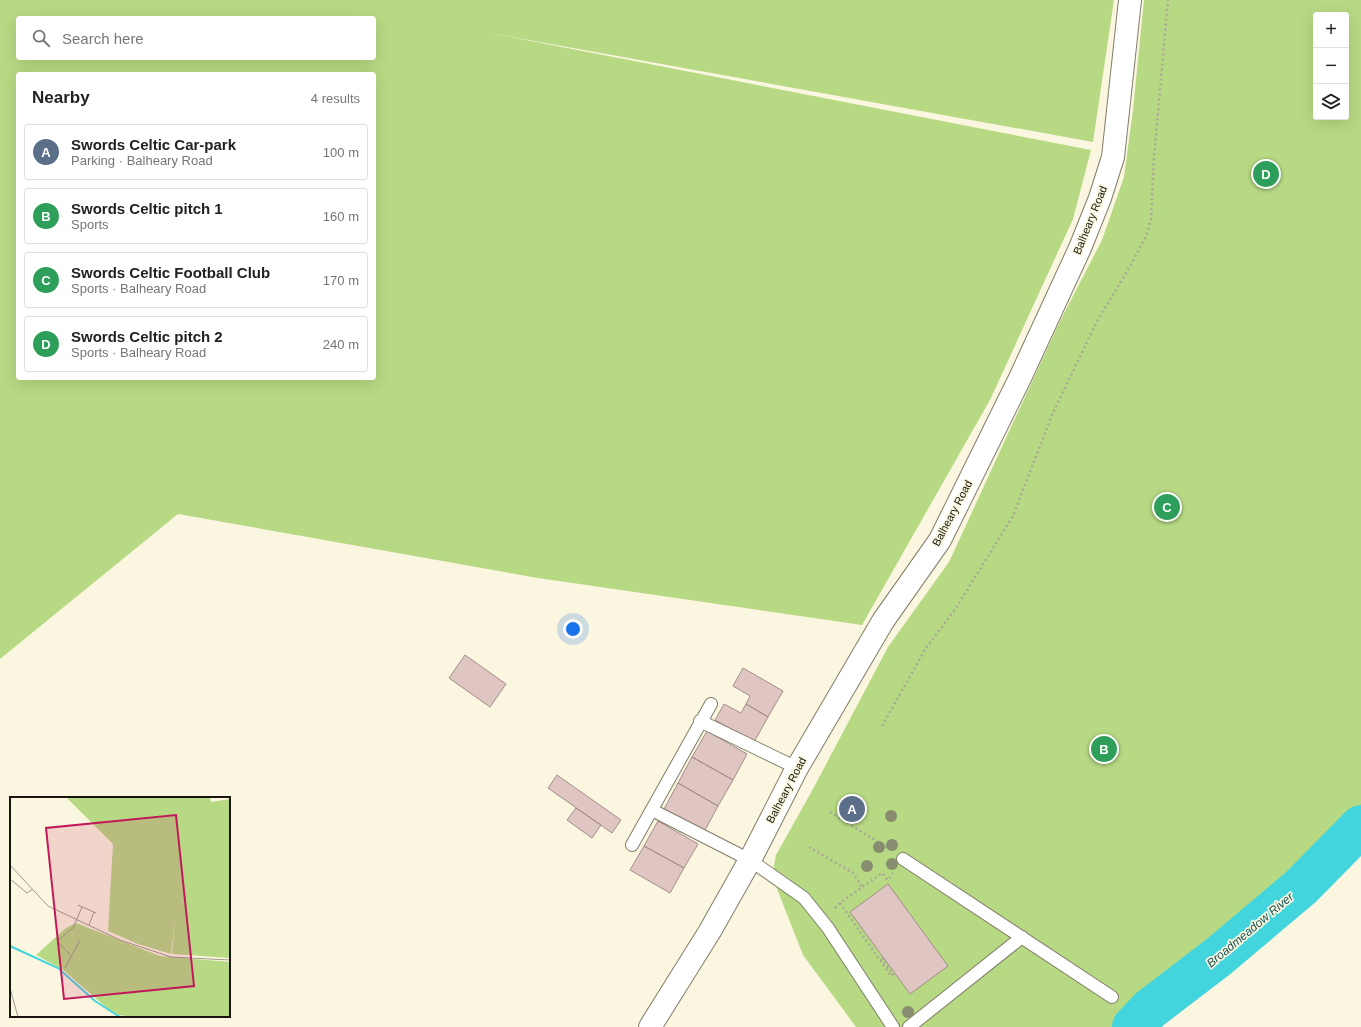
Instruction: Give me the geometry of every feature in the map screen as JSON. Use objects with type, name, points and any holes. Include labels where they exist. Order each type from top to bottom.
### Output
[{"type":"street","name":"Balheary Road","points":[[650,1027],[710,931],[750,860],[797,768],[883,621],[940,540],[1020,378],[1080,248],[1100,198],[1113,157],[1130,0]]},
{"type":"lane","points":[[632,845],[710,704]]},
{"type":"lane","points":[[700,721],[797,768]]},
{"type":"lane","points":[[652,810],[750,860],[804,898],[822,921],[893,1027]]},
{"type":"lane","points":[[903,859],[1112,997]]},
{"type":"lane","points":[[909,1027],[1022,937]]},
{"type":"path","points":[[882,726],[926,648],[956,608],[1013,516],[1055,408],[1096,323],[1146,236],[1151,219],[1154,157],[1168,0]]},
{"type":"path","points":[[822,921],[840,903],[882,873],[888,880],[903,859],[830,812]]},
{"type":"path","points":[[809,847],[853,873],[862,887]]},
{"type":"path","points":[[840,903],[891,976],[893,974],[882,959],[884,958]]},
{"type":"green space","points":[[0,0],[1114,0],[1093,142],[490,33],[1091,150],[1073,219],[990,400],[862,625],[538,578],[178,514],[0,659]]},
{"type":"green space","points":[[1144,0],[1361,0],[1361,805],[1249,912],[1118,1021],[1113,1027],[856,1027],[803,955],[772,876],[776,855],[813,789],[888,647],[949,562],[1059,323],[1102,240],[1124,177],[1133,110]]},
{"type":"building","points":[[465,655],[506,684],[490,707],[449,678]]},
{"type":"building","points":[[743,668],[783,691],[768,717],[746,704],[750,696],[733,686]]},
{"type":"building","points":[[724,704],[741,713],[746,704],[768,717],[754,742],[715,720]]},
{"type":"building","points":[[707,731],[747,754],[733,780],[692,757]]},
{"type":"building","points":[[692,757],[733,780],[718,806],[678,783]]},
{"type":"building","points":[[557,775],[621,820],[612,833],[548,788]]},
{"type":"building","points":[[678,783],[718,806],[704,832],[664,809]]},
{"type":"building","points":[[576,808],[601,825],[592,838],[567,820]]},
{"type":"building","points":[[658,821],[698,844],[684,868],[644,846]]},
{"type":"building","points":[[644,846],[684,868],[670,893],[630,870]]},
{"type":"building","points":[[888,884],[948,966],[910,994],[850,912]]},
{"type":"waterway","name":"Broadmeadow River","points":[[1133,1027],[1150,1009],[1218,957],[1301,887],[1361,826]]},
{"type":"place","name":"Swords Celtic pitch 2","points":[[1266,174]]},
{"type":"place","name":"Swords Celtic Football Club","points":[[1167,507]]},
{"type":"place","name":"Swords Celtic pitch 1","points":[[1104,749]]},
{"type":"place","name":"Swords Celtic Car-park","points":[[852,809]]}]
